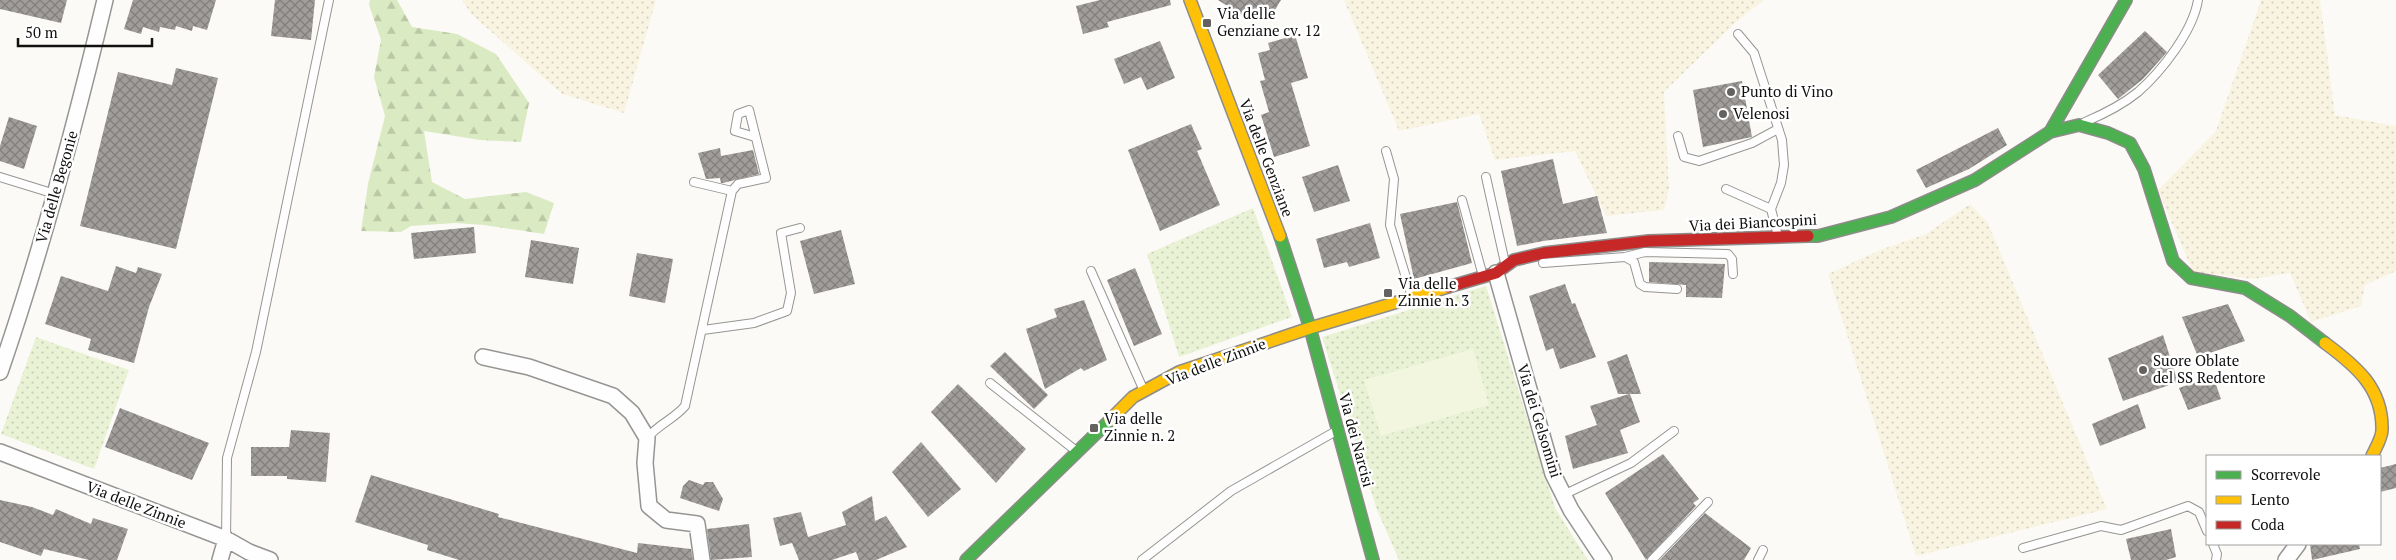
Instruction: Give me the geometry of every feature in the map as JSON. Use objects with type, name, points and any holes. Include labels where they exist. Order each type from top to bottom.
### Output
[{"type":"street","name":"Via delle Begonie","points":[[0,372],[27,292],[55,194],[105,0]]},
{"type":"street","name":"Via delle Genziane","points":[[1190,0],[1246,150],[1271,210],[1310,328]]},
{"type":"street","name":"Via dei Biancospini","points":[[1500,269],[1544,253],[1649,242],[1818,236],[1891,217],[1975,180],[2050,132],[2126,0]]},
{"type":"street","points":[[2050,132],[2079,125],[2108,133],[2130,143],[2144,169],[2173,261],[2191,278],[2245,288],[2290,316],[2358,368],[2378,399],[2382,432],[2372,455]]},
{"type":"street","name":"Via delle Zinnie","points":[[966,560],[1133,397],[1144,391],[1179,372],[1310,328],[1500,269]]},
{"type":"street","name":"Via dei Gelsomini","points":[[1500,269],[1542,442],[1552,474],[1604,560]]},
{"type":"street","name":"Via dei Narcisi","points":[[1310,328],[1373,560]]},
{"type":"street","points":[[484,357],[529,367],[613,396],[632,413],[647,438],[645,463],[648,506],[666,520],[697,524],[702,560]]},
{"type":"street","name":"Via delle Zinnie","points":[[0,452],[226,539],[249,552],[270,560]]},
{"type":"street","points":[[220,560],[226,539]]},
{"type":"street","points":[[2286,560],[2297,545]]},
{"type":"lane","points":[[226,539],[228,458],[256,352],[329,0]]},
{"type":"lane","points":[[2079,125],[2108,112],[2138,91],[2175,50],[2197,10],[2198,0]]},
{"type":"lane","points":[[1738,34],[1754,53],[1782,140],[1784,165],[1781,183],[1771,209],[1779,238]]},
{"type":"lane","points":[[1678,136],[1684,156],[1699,160],[1752,143],[1778,129]]},
{"type":"lane","points":[[647,438],[658,426],[679,413],[685,406],[732,191],[738,184],[766,178],[755,137]]},
{"type":"lane","points":[[1386,151],[1394,179],[1390,225],[1412,297]]},
{"type":"lane","points":[[0,177],[55,194]]},
{"type":"lane","points":[[1486,177],[1500,269]]},
{"type":"lane","points":[[694,182],[732,191]]},
{"type":"lane","points":[[1726,189],[1771,209]]},
{"type":"lane","points":[[1462,200],[1500,269]]},
{"type":"lane","points":[[702,330],[754,323],[787,311],[791,293],[781,233],[800,228]]},
{"type":"lane","points":[[1500,269],[1531,264],[1625,257],[1645,252],[1728,254],[1732,259],[1733,274]]},
{"type":"lane","points":[[1625,257],[1634,262],[1640,284],[1645,287],[1677,289]]},
{"type":"lane","points":[[1091,272],[1144,391]]},
{"type":"lane","points":[[990,383],[1077,452]]},
{"type":"lane","points":[[1142,560],[1232,491],[1338,430]]},
{"type":"lane","points":[[1563,495],[1631,463],[1674,431]]},
{"type":"lane","points":[[1652,560],[1708,502]]},
{"type":"lane","points":[[2023,548],[2101,526],[2121,530],[2188,506],[2199,512],[2206,529]]},
{"type":"lane","points":[[2213,545],[2217,554],[2216,560]]},
{"type":"lane","points":[[1758,560],[1763,550]]},
{"type":"shaded area","points":[[462,0],[656,0],[624,113],[562,94],[471,14]]},
{"type":"shaded area","points":[[1344,0],[1764,0],[1735,23],[1664,92],[1669,189],[1664,210],[1606,216],[1575,151],[1495,160],[1479,114],[1399,131]]},
{"type":"shaded area","points":[[2261,0],[2320,0],[2335,115],[2396,126],[2396,271],[2365,285],[2361,306],[2311,322],[2290,273],[2254,279],[2193,272],[2158,190],[2216,131]]},
{"type":"shaded area","points":[[1970,204],[1988,223],[2107,509],[1916,556],[1828,274],[1880,250],[1926,234]]},
{"type":"green space","points":[[370,0],[397,0],[412,27],[457,34],[496,54],[529,103],[521,142],[480,140],[424,131],[432,182],[465,199],[526,192],[554,203],[544,234],[484,225],[455,223],[411,226],[401,232],[361,231],[368,184],[385,116],[374,77],[381,40],[369,5]]},
{"type":"green space","points":[[1253,208],[1292,317],[1179,357],[1147,254]]},
{"type":"green space","points":[[1486,286],[1555,508],[1588,560],[1399,560],[1377,510],[1322,337]]},
{"type":"green space","points":[[36,337],[129,370],[94,469],[1,434]]},
{"type":"green space","points":[[1473,349],[1489,405],[1381,436],[1364,380]]},
{"type":"building","points":[[0,0],[67,0],[61,23],[0,9]]},
{"type":"building","points":[[133,0],[216,0],[207,30],[193,26],[192,31],[176,26],[175,30],[160,27],[159,32],[143,27],[141,34],[124,29]]},
{"type":"building","points":[[275,0],[315,0],[311,40],[271,36]]},
{"type":"building","points":[[1100,0],[1170,0],[1171,5],[1107,22],[1109,27],[1083,34],[1076,6]]},
{"type":"building","points":[[1218,0],[1281,0],[1269,20],[1250,8],[1245,17]]},
{"type":"building","points":[[2145,31],[2167,52],[2143,79],[2118,99],[2098,75]]},
{"type":"building","points":[[1295,35],[1308,78],[1291,83],[1310,146],[1274,157],[1261,115],[1269,112],[1260,81],[1265,80],[1258,53],[1270,50],[1268,43]]},
{"type":"building","points":[[1160,41],[1175,78],[1147,90],[1141,77],[1124,84],[1114,59]]},
{"type":"building","points":[[176,68],[218,78],[176,249],[80,226],[118,72],[172,85]]},
{"type":"building","name":"Velenosi","points":[[1742,81],[1752,137],[1703,147],[1693,90]]},
{"type":"building","points":[[9,117],[37,126],[24,169],[0,161],[0,146]]},
{"type":"building","points":[[1191,124],[1202,149],[1197,151],[1220,205],[1160,231],[1128,150]]},
{"type":"building","points":[[1998,128],[2007,145],[1969,169],[1926,188],[1916,170]]},
{"type":"building","points":[[720,148],[721,156],[753,150],[759,174],[723,183],[721,183],[720,178],[706,179],[698,153]]},
{"type":"building","points":[[1553,159],[1563,204],[1597,196],[1607,233],[1517,246],[1501,171]]},
{"type":"building","points":[[1338,165],[1350,201],[1314,212],[1302,177]]},
{"type":"building","points":[[1457,202],[1472,263],[1414,279],[1400,214]]},
{"type":"building","points":[[1370,223],[1380,258],[1349,267],[1347,262],[1324,268],[1316,239]]},
{"type":"building","points":[[474,227],[476,253],[414,259],[411,233]]},
{"type":"building","points":[[841,230],[855,284],[814,294],[800,241]]},
{"type":"building","points":[[531,240],[579,248],[573,284],[525,277]]},
{"type":"building","points":[[637,253],[673,259],[665,303],[629,296]]},
{"type":"building","points":[[1649,262],[1725,264],[1722,298],[1686,297],[1686,285],[1649,282]]},
{"type":"building","points":[[116,266],[136,273],[138,267],[162,274],[149,307],[134,363],[88,350],[91,339],[45,324],[61,276],[108,291]]},
{"type":"building","points":[[1135,268],[1162,334],[1134,346],[1107,280]]},
{"type":"building","points":[[1565,284],[1572,304],[1575,303],[1596,357],[1560,369],[1553,348],[1546,351],[1529,296]]},
{"type":"building","points":[[1084,300],[1107,360],[1084,371],[1081,368],[1045,389],[1026,329],[1057,317],[1054,309]]},
{"type":"building","name":"Suore Oblate del SS Redentore","points":[[2228,304],[2245,341],[2198,357],[2182,317]]},
{"type":"building","name":"Suore Oblate del SS Redentore","points":[[2163,335],[2178,382],[2123,401],[2108,358]]},
{"type":"building","points":[[1005,352],[1048,395],[1034,409],[990,366]]},
{"type":"building","points":[[1627,354],[1641,394],[1630,394],[1640,422],[1620,430],[1628,453],[1573,469],[1565,436],[1597,425],[1590,406],[1629,394],[1618,394],[1607,362]]},
{"type":"building","name":"Suore Oblate del SS Redentore","points":[[2213,376],[2221,399],[2188,410],[2179,388]]},
{"type":"building","points":[[958,384],[1026,449],[996,483],[931,412]]},
{"type":"building","name":"Suore Oblate del SS Redentore","points":[[2138,404],[2146,428],[2100,446],[2092,424]]},
{"type":"building","points":[[120,408],[209,443],[192,480],[105,447]]},
{"type":"building","points":[[291,430],[330,433],[326,482],[287,479],[287,476],[251,476],[251,447],[289,447]]},
{"type":"building","points":[[921,442],[961,489],[928,517],[892,472]]},
{"type":"building","points":[[1663,454],[1699,499],[1693,503],[1696,506],[1646,560],[1605,493]]},
{"type":"building","points":[[2396,464],[2396,488],[2381,492],[2381,468]]},
{"type":"building","points":[[371,475],[499,514],[498,517],[637,553],[638,543],[691,549],[693,560],[459,560],[427,550],[428,545],[355,522]]},
{"type":"building","points":[[689,480],[703,485],[705,482],[713,482],[723,499],[719,511],[680,498],[683,486]]},
{"type":"building","points":[[872,496],[875,521],[886,516],[907,547],[876,560],[859,560],[856,552],[832,560],[799,560],[792,543],[780,546],[773,518],[801,512],[808,537],[846,525],[842,512]]},
{"type":"building","points":[[0,500],[32,507],[53,515],[56,509],[91,524],[93,518],[128,529],[117,560],[89,560],[44,549],[41,556],[0,542]]},
{"type":"building","points":[[1705,513],[1751,548],[1744,560],[1660,560]]},
{"type":"building","points":[[749,524],[752,557],[711,560],[707,529]]},
{"type":"building","points":[[2171,529],[2176,557],[2166,560],[2131,560],[2126,539]]},
{"type":"building","points":[[2310,545],[2359,545],[2360,549],[2312,560]]},
{"type":"traffic: fast","points":[[1808,236],[1818,236],[1891,217],[1975,180],[2050,132],[2126,0]]},
{"type":"traffic: fast","points":[[2050,132],[2079,125],[2108,133],[2130,143],[2144,169],[2173,261],[2191,278],[2245,288],[2290,316],[2325,343]]},
{"type":"traffic: fast","points":[[1280,236],[1310,328],[1373,560]]},
{"type":"traffic: fast","points":[[966,560],[1110,420]]},
{"type":"traffic: slow","points":[[1190,0],[1280,236]]},
{"type":"traffic: slow","points":[[1110,420],[1133,397],[1179,372],[1310,328],[1448,287]]},
{"type":"traffic: slow","points":[[2325,343],[2347,360],[2366,379],[2373,390],[2381,415],[2382,433],[2372,455]]},
{"type":"traffic: jam","points":[[1448,287],[1496,273],[1514,260],[1544,253],[1649,241],[1808,236]]},
{"type":"place","name":"Via delle Genziane cv. 12","points":[[1207,23]]},
{"type":"place","name":"Punto di Vino","points":[[1731,92]]},
{"type":"place","name":"Velenosi","points":[[1723,114]]},
{"type":"place","name":"Via delle Zinnie n. 3","points":[[1388,293]]},
{"type":"place","name":"Suore Oblate del SS Redentore","points":[[2143,370]]},
{"type":"place","name":"Via delle Zinnie n. 2","points":[[1094,428]]}]
